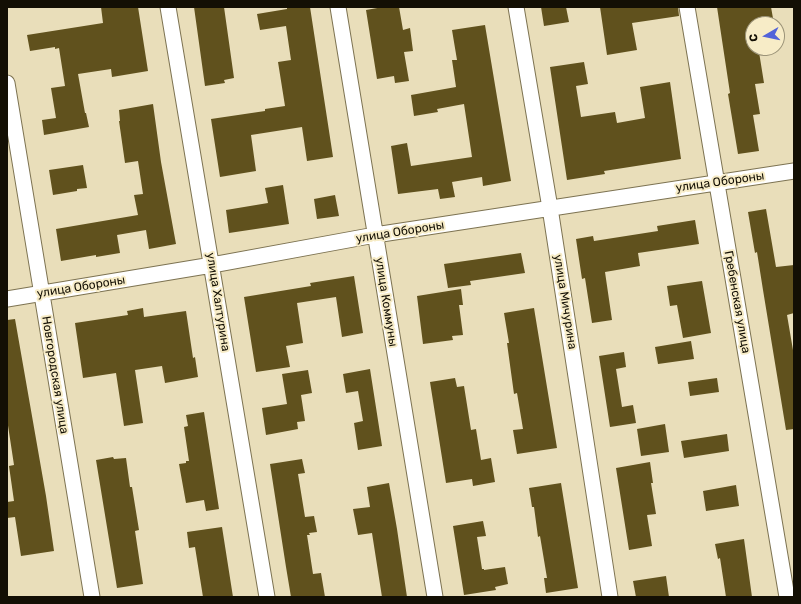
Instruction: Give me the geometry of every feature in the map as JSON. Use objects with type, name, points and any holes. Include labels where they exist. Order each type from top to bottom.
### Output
[{"type":"street","name":"улица Халтурина","points":[[168,7],[267,597]]},
{"type":"street","name":"улица Коммуны","points":[[338,7],[435,597]]},
{"type":"street","name":"улица Мичурина","points":[[516,7],[550,208],[610,597]]},
{"type":"street","name":"Гребенская улица","points":[[687,7],[787,597]]},
{"type":"street","name":"Новгородская улица","points":[[7,83],[92,597]]},
{"type":"street","name":"улица Обороны","points":[[7,299],[212,265],[375,235],[794,171]]},
{"type":"building","points":[[101,7],[138,7],[148,71],[112,77],[111,69],[78,74],[89,127],[44,135],[42,120],[56,118],[51,88],[65,86],[59,48],[55,49],[55,47],[30,51],[27,35],[103,23]]},
{"type":"building","points":[[194,7],[224,7],[234,78],[224,80],[225,83],[205,86]]},
{"type":"building","points":[[287,7],[310,7],[333,157],[307,161],[302,127],[251,135],[256,171],[220,177],[211,119],[265,111],[265,109],[285,106],[278,62],[291,60],[286,26],[260,30],[257,14],[287,9]]},
{"type":"building","points":[[383,7],[399,7],[403,30],[410,28],[413,51],[404,52],[409,81],[395,83],[394,76],[377,79],[366,10]]},
{"type":"building","points":[[541,7],[566,7],[569,22],[544,26]]},
{"type":"building","points":[[600,7],[678,7],[679,16],[632,23],[637,50],[607,55]]},
{"type":"building","points":[[717,7],[771,7],[773,16],[745,16],[745,56],[760,56],[764,83],[755,84],[760,114],[753,115],[759,151],[738,154],[728,94],[730,93]]},
{"type":"building","points":[[485,25],[511,181],[483,186],[482,177],[452,182],[455,197],[440,199],[438,189],[398,194],[391,146],[407,143],[411,166],[472,157],[464,104],[437,109],[438,112],[414,116],[411,95],[456,87],[452,60],[457,60],[452,30]]},
{"type":"building","points":[[584,62],[588,84],[576,86],[581,117],[615,112],[617,123],[645,118],[640,87],[670,82],[681,159],[604,171],[605,174],[567,180],[550,67]]},
{"type":"building","points":[[153,104],[161,162],[176,244],[149,249],[146,230],[117,235],[120,253],[96,257],[96,255],[61,261],[56,229],[138,215],[134,195],[143,194],[138,161],[125,163],[119,121],[119,110]]},
{"type":"building","points":[[83,165],[87,188],[53,195],[49,170]]},
{"type":"building","points":[[283,185],[289,224],[229,233],[226,210],[268,203],[265,188]]},
{"type":"building","points":[[335,195],[339,216],[317,219],[314,199]]},
{"type":"building","points":[[766,209],[776,267],[794,265],[794,313],[787,315],[794,356],[794,429],[786,430],[757,252],[755,253],[748,212]]},
{"type":"building","points":[[695,220],[699,244],[638,253],[640,266],[605,272],[612,320],[592,323],[585,278],[582,279],[576,239],[593,236],[594,241],[658,231],[657,226]]},
{"type":"building","points":[[521,253],[525,273],[470,281],[471,285],[448,288],[444,264]]},
{"type":"building","points":[[354,276],[363,333],[342,337],[336,297],[297,303],[303,343],[286,346],[290,367],[256,372],[244,297],[311,286],[310,283]]},
{"type":"building","points":[[702,281],[711,333],[683,338],[677,305],[670,306],[667,286]]},
{"type":"building","points":[[461,289],[463,305],[459,305],[463,335],[452,336],[453,340],[423,344],[417,296]]},
{"type":"building","points":[[143,308],[144,317],[186,311],[193,358],[195,357],[198,377],[165,383],[162,366],[135,370],[143,423],[124,426],[116,373],[83,378],[75,323],[128,315],[127,311]]},
{"type":"building","points":[[534,308],[557,448],[517,454],[513,430],[523,429],[517,393],[514,394],[507,343],[509,343],[504,313]]},
{"type":"building","points":[[15,319],[46,496],[54,551],[21,556],[15,517],[7,518],[7,502],[14,501],[9,466],[14,465],[7,419],[7,320]]},
{"type":"building","points":[[691,341],[694,359],[658,364],[655,347]]},
{"type":"building","points":[[624,352],[626,367],[616,369],[622,407],[633,405],[636,423],[610,427],[599,356]]},
{"type":"building","points":[[370,369],[382,446],[358,450],[354,423],[363,421],[358,391],[346,393],[343,374]]},
{"type":"building","points":[[308,370],[312,393],[301,395],[305,421],[297,422],[298,429],[266,435],[262,408],[287,404],[282,374]]},
{"type":"building","points":[[455,378],[457,387],[464,386],[471,430],[476,429],[481,460],[491,458],[495,482],[473,486],[472,479],[446,483],[430,382]]},
{"type":"building","points":[[717,378],[719,392],[690,396],[688,382]]},
{"type":"building","points":[[204,412],[219,509],[206,511],[204,500],[186,503],[179,464],[189,461],[184,427],[188,426],[186,415]]},
{"type":"building","points":[[665,424],[669,452],[641,456],[637,429]]},
{"type":"building","points":[[727,434],[729,451],[684,458],[681,441]]},
{"type":"building","points":[[113,457],[114,459],[126,458],[130,487],[132,487],[139,530],[135,531],[143,584],[117,588],[96,460]]},
{"type":"building","points":[[302,459],[305,473],[298,474],[305,517],[314,516],[317,532],[309,533],[310,535],[307,535],[313,574],[321,573],[325,597],[291,597],[286,567],[270,464]]},
{"type":"building","points":[[650,462],[653,483],[651,483],[656,514],[647,515],[652,546],[629,550],[616,468]]},
{"type":"building","points":[[389,483],[407,597],[382,597],[372,533],[358,535],[353,509],[370,507],[367,487]]},
{"type":"building","points":[[561,483],[578,588],[546,593],[544,578],[547,578],[540,536],[538,537],[534,507],[532,507],[529,488]]},
{"type":"building","points":[[736,485],[739,506],[706,511],[703,491]]},
{"type":"building","points":[[483,521],[486,536],[477,537],[482,569],[505,567],[508,584],[495,587],[496,590],[464,595],[453,526]]},
{"type":"building","points":[[222,527],[233,597],[203,597],[195,547],[189,548],[187,532]]},
{"type":"building","points":[[744,539],[752,597],[726,597],[720,558],[718,559],[715,544]]},
{"type":"building","points":[[666,576],[669,597],[636,597],[633,581]]}]
